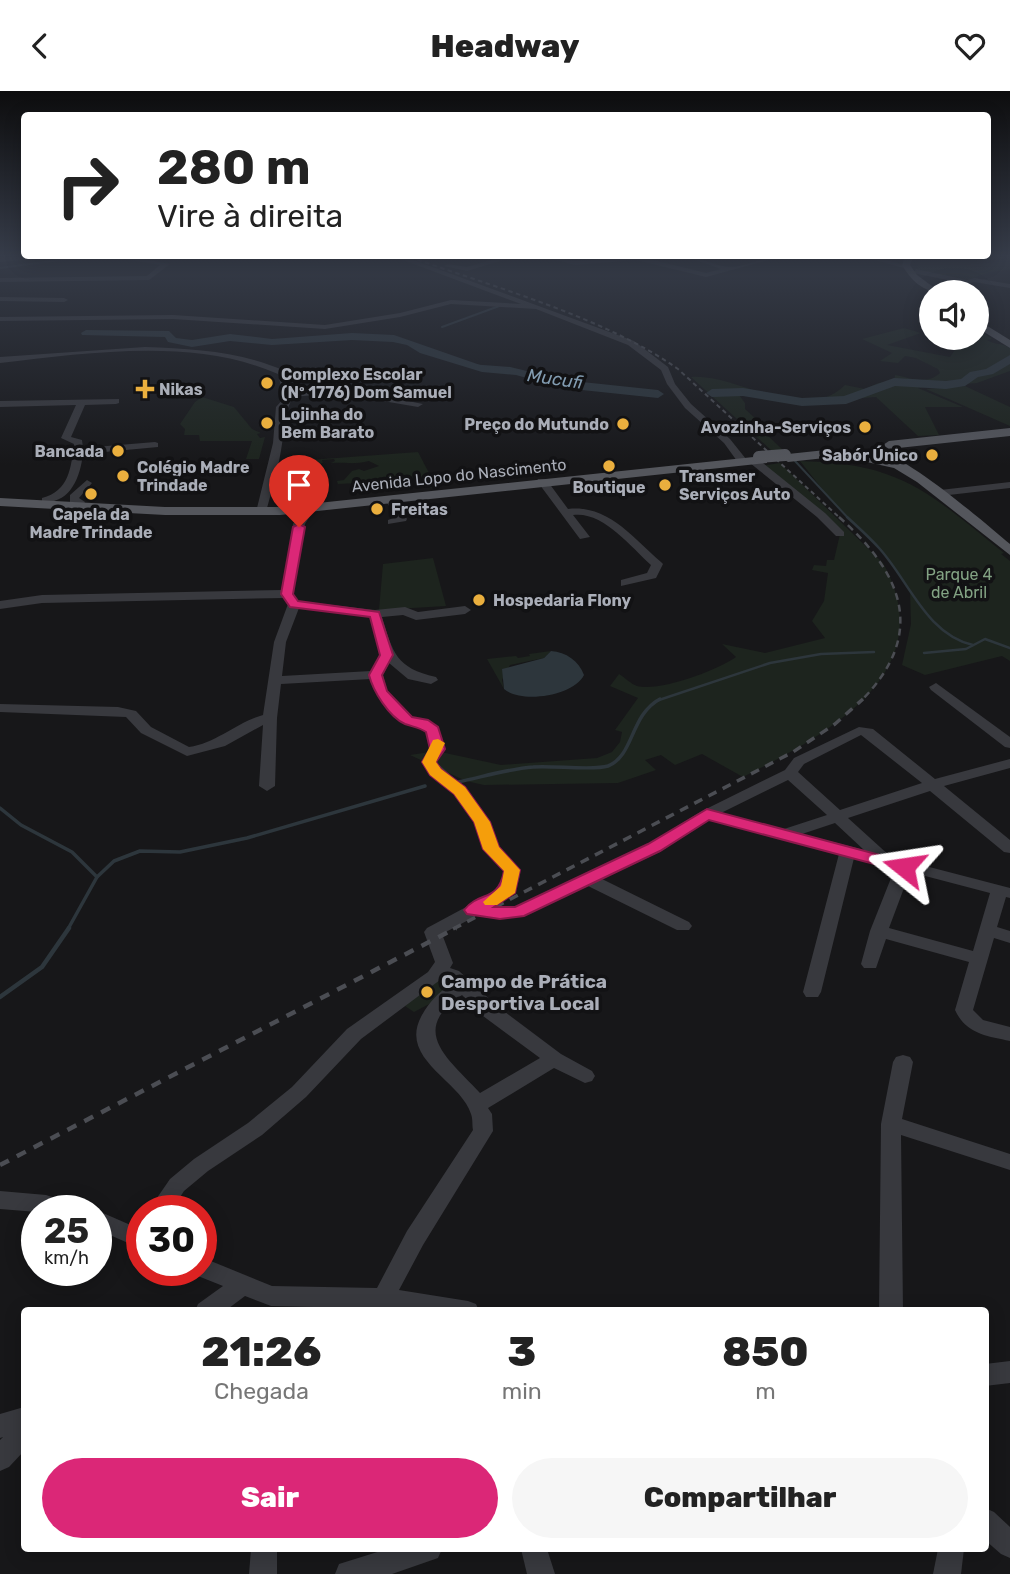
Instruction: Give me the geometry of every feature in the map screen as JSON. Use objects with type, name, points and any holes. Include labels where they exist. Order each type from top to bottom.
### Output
[{"type":"main road","points":[[989,330],[1010,345]]},
{"type":"main road","points":[[910,459],[921,448],[943,441],[1010,432]]},
{"type":"main road","points":[[881,451],[995,433]]},
{"type":"main road","name":"Avenida Lopo do Nascimento","points":[[786,456],[881,451]]},
{"type":"main road","name":"Avenida Lopo do Nascimento","points":[[0,500],[262,508],[786,456],[881,451]]},
{"type":"main road","points":[[881,451],[910,459]]},
{"type":"main road","points":[[881,451],[910,459],[935,489]]},
{"type":"main road","points":[[823,454],[876,460],[905,471],[935,489],[1010,551]]},
{"type":"main road","name":"Avenida Lopo do Nascimento","points":[[0,500],[188,512],[310,509],[544,482]]},
{"type":"street","points":[[591,326],[644,352],[665,369],[671,384],[688,406],[727,441],[821,515],[840,534]]},
{"type":"street","points":[[0,361],[73,352],[208,353],[255,361],[275,369],[282,373],[289,398],[281,407],[282,417],[262,508]]},
{"type":"street","points":[[289,394],[336,390],[418,404]]},
{"type":"street","points":[[0,404],[116,401]]},
{"type":"street","points":[[46,500],[57,498],[74,480],[79,442],[66,438],[82,403]]},
{"type":"street","points":[[0,411],[27,404]]},
{"type":"street","points":[[78,451],[155,445]]},
{"type":"street","points":[[544,482],[584,537]]},
{"type":"street","points":[[935,489],[1010,485]]},
{"type":"street","points":[[69,487],[85,486],[74,497],[74,500],[79,502]]},
{"type":"street","points":[[391,501],[402,519],[391,522]]},
{"type":"street","points":[[267,786],[270,718],[280,642],[291,599],[299,524],[310,509]]},
{"type":"street","points":[[567,512],[584,510],[600,515],[657,564],[652,575],[625,583]]},
{"type":"street","points":[[0,605],[42,599],[291,599],[375,614],[405,611],[416,616],[464,610]]},
{"type":"street","points":[[375,614],[387,655],[413,676],[431,680]]},
{"type":"street","points":[[387,655],[376,675],[381,692],[408,720],[423,723],[433,730],[438,749],[429,762],[435,771],[459,790],[482,822],[491,849],[512,870],[509,889],[498,898],[433,932],[444,963],[434,976]]},
{"type":"street","points":[[277,680],[376,675]]},
{"type":"street","points":[[936,687],[1010,744]]},
{"type":"street","points":[[0,708],[118,711],[131,714],[146,730],[187,752],[220,743],[240,733],[248,725],[270,718]]},
{"type":"street","points":[[473,910],[518,912],[557,891],[590,880],[654,848],[707,814],[790,773],[799,761],[859,731],[868,732],[935,784],[1010,848]]},
{"type":"street","points":[[785,834],[935,784],[1010,763]]},
{"type":"street","points":[[790,773],[896,865]]},
{"type":"street","points":[[707,814],[1005,892],[989,931],[964,1010],[967,1018],[978,1026],[1010,1034]]},
{"type":"street","points":[[812,992],[848,851]]},
{"type":"street","points":[[870,964],[896,865]]},
{"type":"street","points":[[590,880],[683,926]]},
{"type":"street","points":[[879,930],[980,959]]},
{"type":"street","points":[[989,931],[1010,937]]},
{"type":"street","points":[[170,1195],[177,1185],[201,1165],[255,1129],[299,1092],[354,1034],[439,973],[453,975],[490,1011],[554,1059],[585,1076]]},
{"type":"street","points":[[383,1298],[415,1238],[483,1131],[485,1120],[478,1104],[434,1058],[426,1044],[426,1024],[438,1004],[463,985]]},
{"type":"street","points":[[478,1104],[554,1059]]},
{"type":"street","points":[[891,1307],[891,1124],[903,1062]]},
{"type":"street","points":[[891,1124],[1010,1162]]},
{"type":"street","points":[[0,1200],[21,1202]]},
{"type":"street","points":[[217,1275],[271,1303],[383,1298],[442,1307]]},
{"type":"street","points":[[212,1307],[241,1286]]},
{"type":"street","points":[[989,1374],[1010,1372]]},
{"type":"street","points":[[0,1426],[21,1420]]},
{"type":"street","points":[[0,1458],[21,1437]]},
{"type":"street","points":[[989,1525],[1010,1545]]},
{"type":"street","points":[[263,1574],[264,1552]]},
{"type":"street","points":[[349,1574],[419,1552]]},
{"type":"street","points":[[535,1552],[541,1574]]},
{"type":"street","points":[[947,1574],[951,1552]]},
{"type":"green space","points":[[904,328],[919,334],[887,345],[950,357],[955,350],[989,350],[989,341],[1010,348],[1010,371],[977,383],[918,388],[963,407],[925,407],[939,435],[918,436],[876,397],[800,403],[739,395],[745,403],[745,409],[756,419],[751,420],[783,450],[772,451],[691,377],[729,382],[790,399],[810,400],[828,396],[845,385],[865,389],[878,383],[894,381],[895,375],[917,380],[929,379],[940,373],[938,369],[916,358],[905,356],[898,363],[880,361],[892,353],[862,339]]},
{"type":"green space","points":[[965,386],[1010,407],[1010,426],[926,389]]},
{"type":"green space","points":[[202,397],[234,407],[252,429],[261,433],[257,434],[260,438],[265,437],[259,459],[246,459],[252,441],[200,441],[199,435],[184,435],[185,429],[180,424],[195,402]]},
{"type":"green space","points":[[418,452],[438,490],[419,485],[362,491],[358,483],[338,484],[337,481],[344,480],[352,471],[364,471],[379,466],[369,461],[331,463],[334,459],[322,460],[323,463],[312,466],[307,463],[300,465],[299,462],[280,467],[282,462]]},
{"type":"green space","name":"Parque 4 de Abril","points":[[800,461],[855,466],[903,481],[934,498],[1004,553],[1001,554],[1010,561],[1010,661],[1002,656],[925,675],[902,665],[911,624],[910,590],[880,549],[834,504]]},
{"type":"green space","points":[[780,463],[883,563],[898,602],[899,637],[887,668],[867,695],[840,720],[743,777],[702,754],[675,765],[661,755],[645,760],[656,770],[618,783],[484,785],[466,781],[410,755],[436,751],[501,765],[597,758],[612,752],[620,742],[622,732],[615,730],[638,698],[610,686],[619,674],[637,686],[660,686],[703,673],[736,657],[722,644],[765,653],[825,638],[812,621],[824,601],[828,573],[812,570],[814,565],[826,566],[827,560],[834,560],[840,534],[760,466]]},
{"type":"green space","points":[[433,558],[446,606],[379,610],[383,564]]},
{"type":"green space","points":[[551,651],[544,658],[510,665],[502,680],[504,689],[487,659],[518,658]]},
{"type":"green space","name":"Campo de Prática Desportiva Local","points":[[439,973],[456,990],[414,1012],[405,1006]]},
{"type":"shaded area","points":[[551,651],[567,655],[579,665],[584,675],[578,682],[559,693],[534,697],[512,694],[504,689],[502,669],[544,658]]},
{"type":"waterway","name":"Mucufi","points":[[86,333],[169,334],[172,340],[192,343],[230,338],[272,342],[352,337],[394,338],[411,343],[424,351],[482,369],[516,372],[563,384],[658,394]]},
{"type":"waterway","name":"Mucufi","points":[[712,393],[743,392],[802,402],[846,400],[894,382],[946,385],[965,382],[974,374],[989,372],[1010,358]]},
{"type":"waterway","name":"Mucufi","points":[[469,365],[510,368],[572,383]]},
{"type":"waterway","points":[[795,461],[848,518]]},
{"type":"waterway","points":[[848,518],[890,561],[931,618],[943,630],[973,645]]},
{"type":"waterway","points":[[924,653],[966,649],[985,639],[1010,648]]},
{"type":"waterway","points":[[658,700],[770,663],[821,654],[874,652]]},
{"type":"waterway","points":[[458,782],[533,767],[608,766],[623,754],[643,715],[658,700]]},
{"type":"waterway","points":[[97,877],[114,861],[140,851],[180,852],[247,838],[425,786]]},
{"type":"waterway","points":[[0,808],[21,825],[72,852],[97,877]]},
{"type":"waterway","points":[[68,929],[97,877]]},
{"type":"waterway","points":[[0,997],[42,967],[69,928]]},
{"type":"railway","points":[[599,326],[678,369],[841,519]]},
{"type":"railway","points":[[839,517],[861,538],[878,560],[891,582],[899,605],[900,628],[895,651],[882,676],[862,700]]},
{"type":"railway","points":[[453,929],[793,752],[835,724],[862,700]]},
{"type":"railway","points":[[0,1165],[456,928]]},
{"type":"slow traffic","points":[[438,743],[438,749],[429,762],[435,771],[459,790],[482,822],[491,849],[512,870],[509,889],[491,902]]},
{"type":"place","name":"Complexo Escolar (Nº 1776) Dom Samuel","points":[[267,383]]},
{"type":"place","name":"Nikas","points":[[145,389]]},
{"type":"place","name":"Lojinha do Bem Barato","points":[[267,423]]},
{"type":"place","name":"Preço do Mutundo","points":[[623,424]]},
{"type":"place","name":"Avozinha-Serviços","points":[[865,427]]},
{"type":"place","name":"Bancada","points":[[118,451]]},
{"type":"place","name":"Sabór Único","points":[[932,455]]},
{"type":"place","name":"Boutique","points":[[609,466]]},
{"type":"place","name":"Colégio Madre Trindade","points":[[123,476]]},
{"type":"place","name":"Transmer Serviços Auto","points":[[665,485]]},
{"type":"place","name":"Capela da Madre Trindade","points":[[91,494]]},
{"type":"place","name":"Freitas","points":[[377,509]]},
{"type":"place","name":"Hospedaria Flony","points":[[479,600]]},
{"type":"place","name":"Campo de Prática Desportiva Local","points":[[427,992]]},
{"type":"route","points":[[299,527],[287,594],[294,604],[375,614],[387,655],[376,675],[377,686],[408,720],[423,723],[433,730],[438,749],[429,762],[435,771],[459,790],[482,822],[491,849],[512,870],[509,889],[498,898],[473,910],[518,912],[557,891],[590,880],[654,848],[707,814],[904,867]]}]
